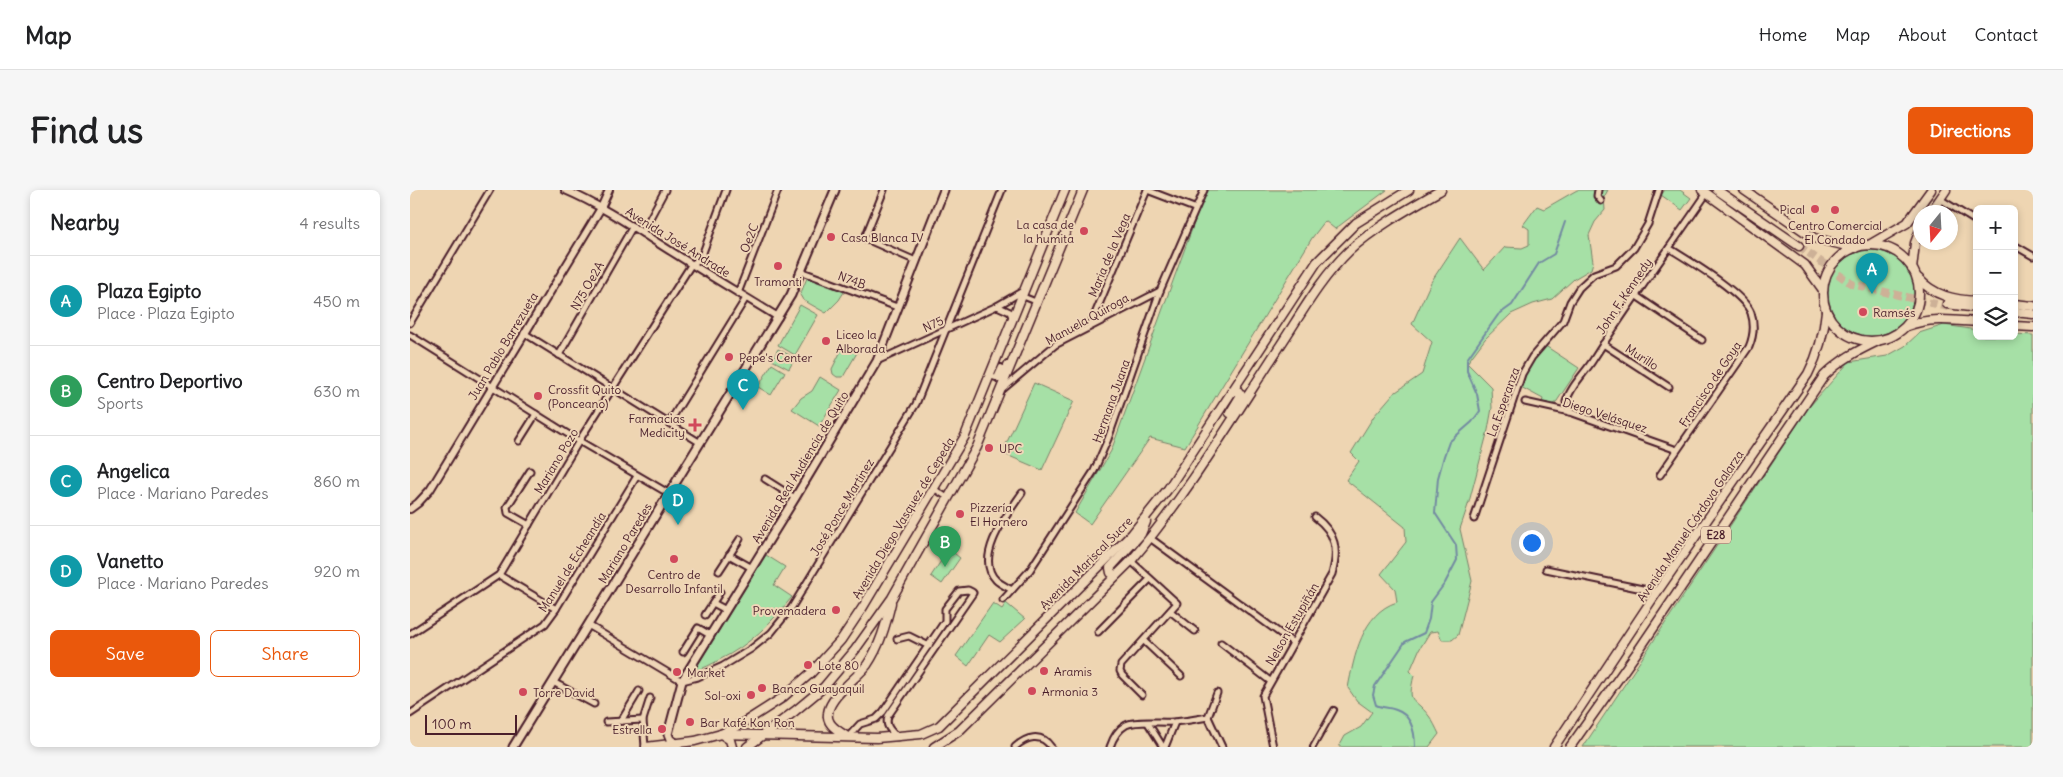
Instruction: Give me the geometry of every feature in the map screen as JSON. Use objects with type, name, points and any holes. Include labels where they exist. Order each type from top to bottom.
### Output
[{"type":"main road","name":"Mariano Paredes","points":[[514,747],[699,442],[791,295],[835,190]]},
{"type":"main road","name":"Avenida Real Audiencia de Quito","points":[[677,744],[670,739],[668,734],[682,681],[877,361],[944,190]]},
{"type":"main road","name":"Avenida Diego Vasquez de Cepeda","points":[[645,747],[692,744],[721,734],[743,723],[782,698],[811,674],[841,640],[964,436],[1065,190]]},
{"type":"main road","points":[[747,747],[765,735],[824,686],[855,650],[892,598],[978,447],[1083,190]]},
{"type":"main road","points":[[934,747],[959,732],[1131,561],[1150,538],[1216,444],[1327,276],[1350,250],[1411,207],[1440,190]]},
{"type":"main road","points":[[1717,190],[1799,245],[1724,190]]},
{"type":"main road","points":[[1744,190],[1814,238],[1855,248]]},
{"type":"main road","points":[[1869,245],[1907,223],[1931,190]]},
{"type":"main road","points":[[1936,205],[1946,190]]},
{"type":"main road","name":"Avenida Mariscal Sucre","points":[[721,734],[897,737],[921,734],[939,726],[1132,534],[1168,489],[1317,262],[1356,224],[1405,191]]},
{"type":"main road","points":[[1705,192],[1805,265],[1823,290]]},
{"type":"main road","name":"E28","points":[[1570,747],[1640,648],[1824,376],[1849,354],[1892,336],[1905,327],[1916,312],[1920,295],[1916,277],[1906,260],[1889,249],[1869,245],[1855,248],[1841,256],[1830,268],[1823,290],[1826,311]]},
{"type":"main road","points":[[1912,269],[1914,250]]},
{"type":"main road","points":[[1916,277],[1924,285],[1943,297],[1973,301]]},
{"type":"main road","points":[[2018,304],[2033,306]]},
{"type":"main road","points":[[1948,306],[1973,309]]},
{"type":"main road","points":[[1826,311],[1831,320],[1846,335],[1867,341],[1878,341]]},
{"type":"main road","name":"Avenida Manuel Córdova Galarza","points":[[1554,747],[1657,592],[1808,374],[1819,352],[1826,311]]},
{"type":"main road","points":[[2018,314],[2033,316]]},
{"type":"main road","points":[[1905,327],[1918,322],[1933,320],[1973,322]]},
{"type":"main road","points":[[2018,326],[2033,327]]},
{"type":"main road","points":[[1216,444],[1220,428],[1240,397],[1238,391],[1232,391]]},
{"type":"main road","points":[[1116,575],[1111,573],[1110,568],[1140,534],[1149,513]]},
{"type":"main road","points":[[848,737],[830,723],[828,717],[829,708],[867,665],[879,642],[892,598]]},
{"type":"main road","points":[[721,734],[730,740],[732,747]]},
{"type":"main road","points":[[1559,740],[1570,747]]},
{"type":"street","points":[[410,323],[490,190]]},
{"type":"street","name":"Avenida José Andrade","points":[[565,190],[633,226],[642,234],[691,265],[778,317]]},
{"type":"street","name":"Juan Pablo Barrezueta","points":[[410,508],[418,503],[430,490],[601,208],[609,190]]},
{"type":"street","points":[[642,234],[664,190]]},
{"type":"street","name":"Mariano Pozo","points":[[410,634],[499,575],[579,441],[691,265],[701,258],[726,190]]},
{"type":"street","name":"Oe2C","points":[[738,293],[778,190]]},
{"type":"street","points":[[884,190],[866,235],[866,240],[916,260]]},
{"type":"street","name":"José Ponce Martinez","points":[[682,681],[698,677],[741,655],[771,633],[788,613],[916,404],[1002,190]]},
{"type":"street","points":[[1147,190],[1194,208]]},
{"type":"street","name":"Maria de la Vega","points":[[1090,327],[1147,190]]},
{"type":"street","name":"Hermana Juana","points":[[1003,600],[1030,570],[1094,471],[1108,439],[1160,291],[1194,208],[1204,190]]},
{"type":"street","points":[[1598,190],[1597,196],[1601,201]]},
{"type":"street","name":"La Esperanza","points":[[1474,519],[1522,374],[1532,357],[1562,321],[1570,302],[1579,288],[1594,274],[1616,266],[1634,248],[1648,224],[1659,190]]},
{"type":"street","name":"John F. Kennedy","points":[[1570,412],[1567,398],[1705,192]]},
{"type":"street","points":[[1940,199],[1973,220]]},
{"type":"street","name":"N75 Oe2A","points":[[559,355],[633,226]]},
{"type":"street","name":"Francisco de Goya","points":[[1660,476],[1749,347],[1754,331],[1751,312],[1739,297],[1669,248]]},
{"type":"street","points":[[2018,248],[2033,256]]},
{"type":"street","name":"N74B","points":[[800,271],[898,307]]},
{"type":"street","name":"Manuela Quiroga","points":[[1003,389],[1055,345],[1160,291]]},
{"type":"street","points":[[1023,293],[1037,302]]},
{"type":"street","name":"N75","points":[[877,361],[1023,293]]},
{"type":"street","points":[[1635,295],[1702,340]]},
{"type":"street","points":[[669,423],[746,298]]},
{"type":"street","points":[[997,306],[1010,312],[1013,319]]},
{"type":"street","points":[[524,333],[699,442]]},
{"type":"street","points":[[410,335],[579,441],[668,493]]},
{"type":"street","name":"Murillo","points":[[1603,344],[1669,387]]},
{"type":"street","points":[[990,376],[996,378],[1001,367],[1000,380],[1006,364],[1012,366]]},
{"type":"street","name":"Diego Velásquez","points":[[1525,402],[1570,412],[1678,450]]},
{"type":"street","points":[[519,441],[536,414]]},
{"type":"street","points":[[529,525],[508,513],[507,507],[530,471]]},
{"type":"street","name":"Manuel de Echeandía","points":[[410,714],[545,624],[638,476]]},
{"type":"street","points":[[765,479],[795,498]]},
{"type":"street","points":[[933,488],[948,498]]},
{"type":"street","points":[[1012,590],[996,581],[992,575],[989,559],[996,532],[1022,493]]},
{"type":"street","name":"Nelson Estupiñán","points":[[1273,747],[1263,696],[1332,574],[1336,560],[1336,548],[1326,526],[1314,518]]},
{"type":"street","points":[[1150,538],[1292,642]]},
{"type":"street","points":[[719,571],[740,539]]},
{"type":"street","points":[[729,555],[752,568]]},
{"type":"street","points":[[1131,561],[1177,603],[1121,665],[1120,671],[1122,676],[1142,694]]},
{"type":"street","points":[[1546,569],[1657,592]]},
{"type":"street","points":[[499,575],[556,609]]},
{"type":"street","points":[[1098,632],[1150,579]]},
{"type":"street","points":[[848,737],[860,724],[881,715],[945,622],[945,609],[959,591],[968,590],[972,592],[951,626],[888,716],[886,722],[888,728],[897,737]]},
{"type":"street","points":[[705,615],[720,592]]},
{"type":"street","points":[[713,603],[726,610]]},
{"type":"street","points":[[1170,612],[1196,631]]},
{"type":"street","points":[[945,622],[951,626]]},
{"type":"street","points":[[588,625],[682,681]]},
{"type":"street","points":[[683,652],[698,628],[710,635]]},
{"type":"street","points":[[897,639],[909,636],[934,649]]},
{"type":"street","points":[[1144,641],[1181,676]]},
{"type":"street","points":[[1221,643],[1270,681]]},
{"type":"street","points":[[913,668],[918,672]]},
{"type":"street","points":[[553,682],[594,704]]},
{"type":"street","points":[[621,721],[638,691]]},
{"type":"street","points":[[1217,693],[1208,717],[1222,747]]},
{"type":"street","points":[[894,696],[899,700]]},
{"type":"street","points":[[645,747],[643,720],[650,698]]},
{"type":"street","points":[[1313,747],[1334,710]]},
{"type":"street","points":[[1110,747],[1113,738],[1125,726],[1133,722],[1175,722],[1208,717]]},
{"type":"street","points":[[606,722],[643,720]]},
{"type":"street","points":[[1164,747],[1175,722]]},
{"type":"street","points":[[1148,723],[1164,747]]},
{"type":"street","points":[[1015,747],[1026,738],[1033,737],[1040,738],[1050,747]]},
{"type":"green space","points":[[1209,190],[1387,190],[1335,229],[1325,221],[1312,238],[1185,447],[1150,438],[1090,524],[1075,513],[1111,451],[1204,196]]},
{"type":"green space","points":[[1577,190],[1608,190],[1604,197],[1605,210],[1595,222],[1589,235],[1593,262],[1591,269],[1574,279],[1552,299],[1533,304],[1511,314],[1485,339],[1467,363],[1491,387],[1492,408],[1469,502],[1460,529],[1472,581],[1458,635],[1452,640],[1442,640],[1438,631],[1430,632],[1419,650],[1410,671],[1414,675],[1411,696],[1429,716],[1439,734],[1429,747],[1339,747],[1345,736],[1361,727],[1372,712],[1357,701],[1348,688],[1350,676],[1357,650],[1368,626],[1375,616],[1397,602],[1395,589],[1381,574],[1406,542],[1405,527],[1346,480],[1359,461],[1351,453],[1374,416],[1393,394],[1422,374],[1432,342],[1412,324],[1431,282],[1460,238],[1484,270],[1505,247],[1522,248],[1529,245],[1529,229],[1523,225],[1537,206],[1544,209]]},
{"type":"green space","points":[[1665,190],[1680,190],[1691,198],[1682,210],[1661,195]]},
{"type":"green space","points":[[1871,250],[1887,253],[1895,257],[1907,269],[1911,277],[1914,293],[1911,309],[1907,317],[1895,329],[1887,333],[1871,336],[1855,333],[1847,329],[1835,317],[1831,309],[1828,293],[1831,277],[1835,269],[1847,257],[1855,253]]},
{"type":"green space","points":[[807,278],[844,292],[826,313],[803,300],[800,295]]},
{"type":"green space","points":[[800,305],[818,315],[795,355],[778,345]]},
{"type":"green space","points":[[1944,325],[1973,329],[1973,340],[2018,340],[2018,334],[2033,335],[2033,747],[1583,747],[1809,407],[1849,362],[1887,356],[1905,346],[1919,333]]},
{"type":"green space","points":[[844,345],[858,351],[843,377],[837,377],[833,374],[832,369]]},
{"type":"green space","points":[[1544,345],[1579,368],[1555,404],[1542,402],[1543,399],[1519,386],[1526,371]]},
{"type":"green space","points":[[778,349],[795,358],[789,369],[772,360]]},
{"type":"green space","points":[[772,364],[785,372],[771,395],[758,387]]},
{"type":"green space","points":[[820,377],[841,390],[819,426],[792,409],[801,398],[812,391]]},
{"type":"green space","points":[[1034,383],[1074,401],[1042,470],[1002,453]]},
{"type":"green space","points":[[949,549],[960,558],[942,584],[931,576]]},
{"type":"green space","points":[[766,555],[785,567],[774,585],[792,597],[768,624],[741,647],[694,671]]},
{"type":"green space","points":[[993,603],[1002,609],[1006,603],[1025,619],[1000,642],[989,635],[968,666],[956,656]]},
{"type":"waterway","points":[[1415,747],[1413,730],[1409,720],[1401,712],[1376,705],[1373,695],[1375,686],[1405,642],[1424,633],[1429,619],[1431,602],[1445,583],[1457,560],[1456,545],[1435,513],[1438,478],[1449,442],[1472,422],[1480,411],[1477,394],[1467,371],[1467,359],[1498,315],[1512,305],[1539,263],[1554,254],[1565,222]]},
{"type":"tunnel","points":[[1799,246],[1852,284],[1948,307]]},
{"type":"place","name":"Pical","points":[[1815,209]]},
{"type":"place","name":"Centro Comercial El Condado","points":[[1835,210]]},
{"type":"place","name":"La casa de la humita","points":[[1084,231]]},
{"type":"place","name":"Casa Blanca IV","points":[[831,237]]},
{"type":"place","name":"Tramonti","points":[[778,266]]},
{"type":"place","name":"Plaza Egipto","points":[[1872,294]]},
{"type":"place","name":"Ramsés","points":[[1863,312]]},
{"type":"place","name":"Liceo la Alborada","points":[[826,341]]},
{"type":"place","name":"Pepe's Center","points":[[729,357]]},
{"type":"place","name":"Crossfit Quito (Ponceano)","points":[[538,396]]},
{"type":"place","name":"Angelica","points":[[743,410]]},
{"type":"place","name":"Farmacias Medicity","points":[[695,425]]},
{"type":"place","name":"UPC","points":[[989,448]]},
{"type":"place","name":"Pizzería El Hornero","points":[[960,514]]},
{"type":"place","name":"Vanetto","points":[[678,525]]},
{"type":"place","name":"Centro de Desarrollo Infantil","points":[[674,559]]},
{"type":"place","name":"Centro Deportivo","points":[[945,567]]},
{"type":"place","name":"Provemadera","points":[[836,610]]},
{"type":"place","name":"Lote 80","points":[[808,665]]},
{"type":"place","name":"Aramis","points":[[1044,671]]},
{"type":"place","name":"Market","points":[[677,672]]},
{"type":"place","name":"Banco Guayaquil","points":[[762,688]]},
{"type":"place","name":"Armonia 3","points":[[1032,691]]},
{"type":"place","name":"Torre David","points":[[523,692]]},
{"type":"place","name":"Sol-oxi","points":[[751,695]]},
{"type":"place","name":"Bar Kafé Kon Ron","points":[[690,722]]},
{"type":"place","name":"Estrella","points":[[662,729]]}]
